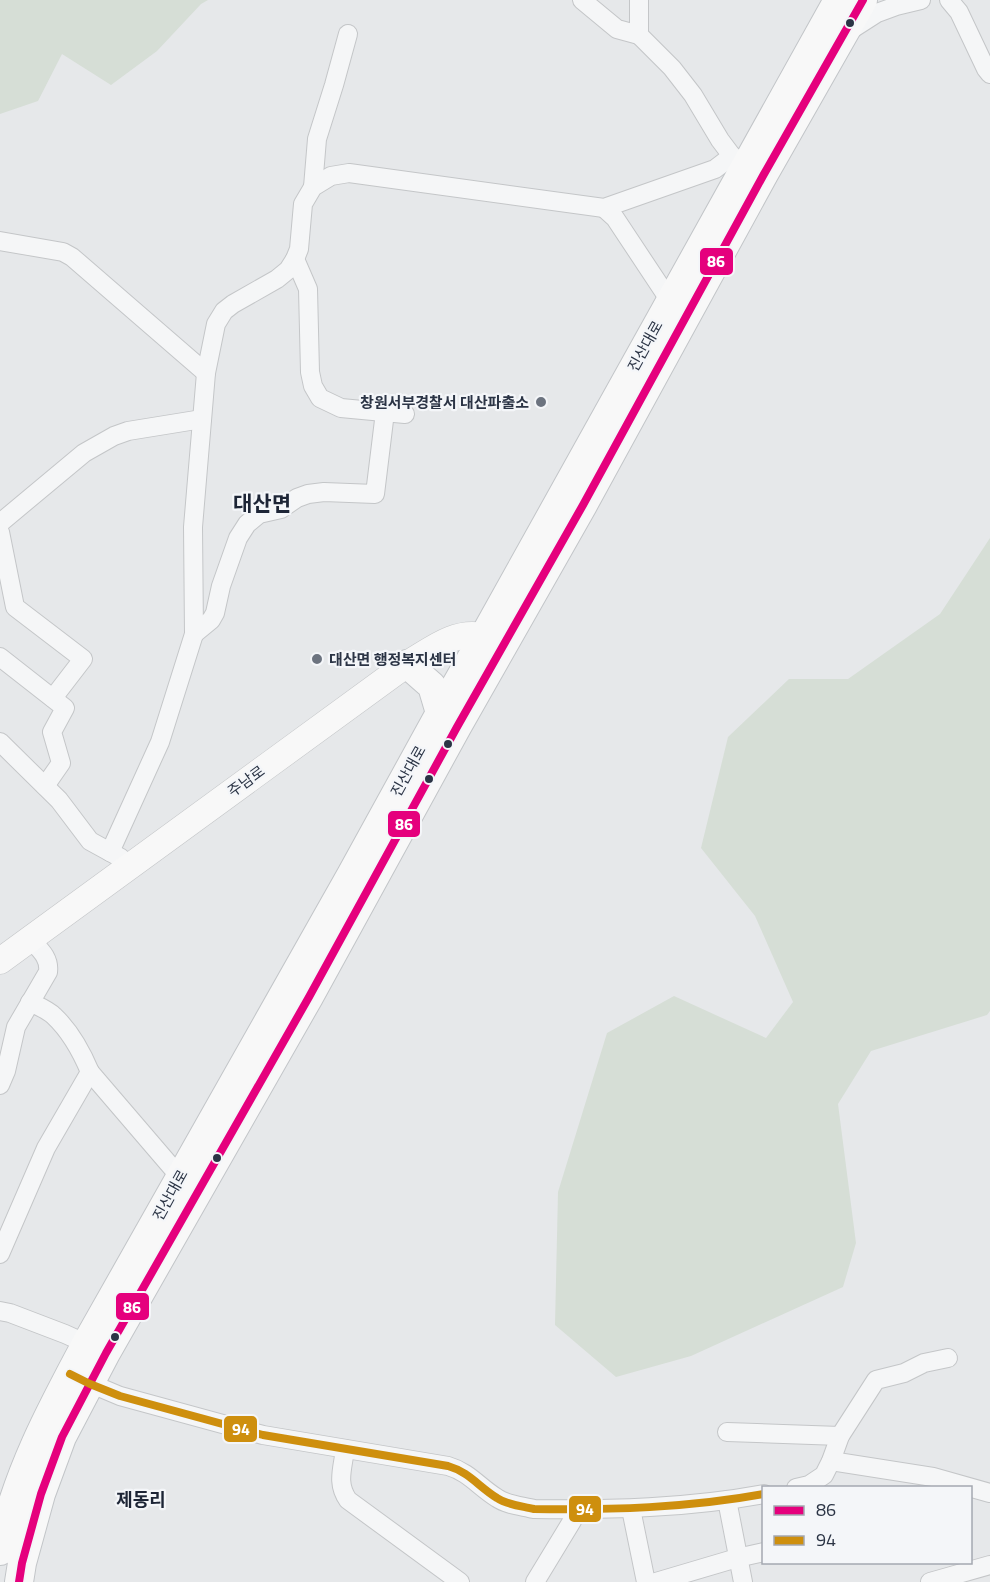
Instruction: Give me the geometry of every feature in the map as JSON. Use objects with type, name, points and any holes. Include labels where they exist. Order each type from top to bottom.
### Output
[{"type":"main road","name":"진산대로","points":[[832,33],[838,0]]},
{"type":"main road","name":"진산대로","points":[[96,1348],[309,997],[457,727],[494,642],[670,301],[748,165],[832,33],[863,0]]},
{"type":"main road","name":"진산대로","points":[[19,1582],[41,1494],[80,1379],[180,1178],[440,713],[494,642],[748,165]]},
{"type":"main road","points":[[407,664],[432,686],[440,713]]},
{"type":"main road","name":"진산대로","points":[[0,1551],[22,1476],[52,1407],[80,1379]]},
{"type":"street","points":[[582,0],[617,28],[639,35],[661,55],[693,95],[720,140],[748,165]]},
{"type":"street","points":[[639,0],[639,35]]},
{"type":"street","points":[[832,33],[877,13],[921,0]]},
{"type":"street","points":[[949,0],[959,12],[990,74]]},
{"type":"street","points":[[0,742],[59,800],[90,841],[121,859],[194,634],[193,527],[206,373],[216,324],[224,311],[232,304],[277,279],[288,270],[295,259],[299,249],[303,204],[313,187],[317,139],[348,34]]},
{"type":"street","points":[[313,187],[331,176],[349,173],[604,208],[715,169],[748,165]]},
{"type":"street","points":[[604,208],[615,218],[670,301]]},
{"type":"street","points":[[0,241],[63,252],[72,257],[206,373]]},
{"type":"street","points":[[295,259],[308,289],[310,372],[313,386],[320,398],[341,408],[405,414]]},
{"type":"street","points":[[194,634],[211,620],[215,613],[221,586],[238,538],[247,524],[259,514],[280,508],[308,494],[324,492],[375,494],[385,412]]},
{"type":"street","points":[[0,523],[84,453],[114,436],[128,431],[202,418]]},
{"type":"street","points":[[0,532],[15,607],[83,659],[53,698]]},
{"type":"street","name":"주남로","points":[[0,961],[30,939],[121,859],[407,664],[454,638],[467,635],[494,642]]},
{"type":"street","points":[[0,657],[65,708],[52,732],[61,763],[45,786]]},
{"type":"street","points":[[0,1085],[6,1071],[16,1027],[48,972],[49,965],[45,956],[30,939]]},
{"type":"street","points":[[30,1002],[54,1016],[67,1031],[90,1072],[180,1178]]},
{"type":"street","points":[[0,1254],[46,1148],[90,1072]]},
{"type":"street","points":[[0,1311],[96,1348]]},
{"type":"street","points":[[805,1486],[824,1475],[840,1436],[876,1380],[904,1372],[924,1363],[948,1358]]},
{"type":"street","points":[[80,1379],[120,1396],[263,1435],[448,1466],[460,1470],[498,1499],[534,1509],[631,1509],[762,1494]]},
{"type":"street","points":[[727,1432],[840,1436]]},
{"type":"street","points":[[345,1449],[340,1485],[348,1500],[460,1582]]},
{"type":"street","points":[[831,1461],[933,1477],[965,1486]]},
{"type":"street","points":[[972,1488],[990,1493]]},
{"type":"street","points":[[727,1500],[743,1582]]},
{"type":"street","points":[[631,1509],[646,1582]]},
{"type":"street","points":[[535,1582],[577,1510]]},
{"type":"street","points":[[656,1582],[762,1552]]},
{"type":"street","points":[[930,1582],[990,1565]]},
{"type":"shaded area","points":[[0,0],[208,0],[201,4],[157,51],[111,85],[62,54],[38,101],[0,114]]},
{"type":"shaded area","points":[[990,538],[990,1011],[987,1015],[871,1051],[838,1104],[856,1243],[843,1287],[691,1356],[616,1377],[555,1325],[558,1192],[607,1033],[674,996],[766,1038],[793,1002],[755,916],[701,848],[728,737],[789,679],[848,679],[940,614]]},
{"type":"transit line","name":"86","points":[[19,1582],[41,1494],[62,1437],[106,1353],[309,997],[764,174],[863,0]]},
{"type":"transit line","name":"94","points":[[70,1374],[120,1396],[263,1435],[448,1466],[468,1476],[501,1500],[534,1509],[649,1507],[762,1494]]},
{"type":"place","name":"창원서부경찰서 대산파출소","points":[[541,402]]},
{"type":"place","name":"대산면 행정복지센터","points":[[317,659]]},
{"type":"district","name":"대산면","points":[[262,503]]},
{"type":"district","name":"제동리","points":[[141,1499]]}]
